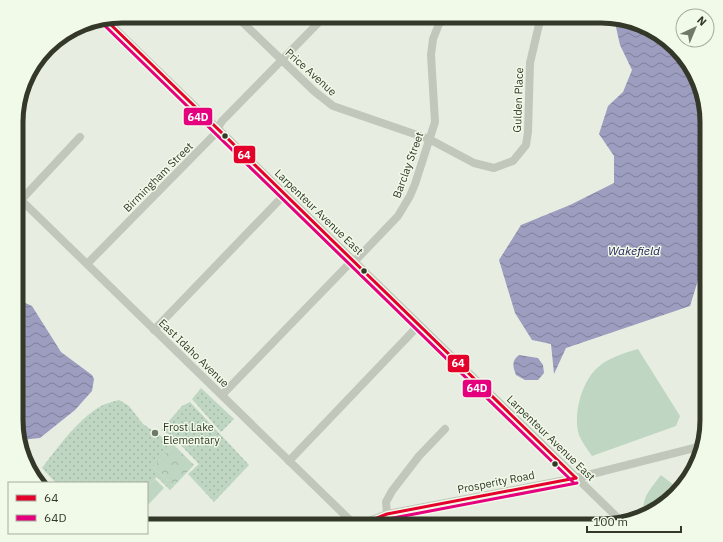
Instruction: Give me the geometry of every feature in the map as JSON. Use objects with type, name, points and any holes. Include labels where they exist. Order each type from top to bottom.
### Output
[{"type":"street","name":"Price Avenue","points":[[243,23],[314,91],[333,106],[429,139]]},
{"type":"street","name":"Birmingham Street","points":[[87,264],[214,135],[222,121],[318,23]]},
{"type":"street","name":"Barclay Street","points":[[222,395],[348,265],[354,262],[391,224],[405,206],[415,184],[435,122],[431,48],[435,32],[441,23]]},
{"type":"street","name":"Gulden Place","points":[[429,139],[474,163],[487,168],[507,164],[518,156],[528,138],[530,63],[539,23]]},
{"type":"street","name":"Larpenteur Avenue East","points":[[110,24],[617,517]]},
{"type":"street","points":[[23,194],[80,137]]},
{"type":"street","points":[[154,330],[285,194]]},
{"type":"street","name":"East Idaho Avenue","points":[[23,202],[350,519]]},
{"type":"street","points":[[289,461],[419,325]]},
{"type":"street","points":[[389,519],[386,502],[392,491],[420,456],[445,429]]},
{"type":"street","name":"Prosperity Road","points":[[374,519],[387,514],[576,478],[696,448]]},
{"type":"green space","points":[[638,349],[680,416],[676,426],[592,456],[580,438],[577,427],[578,409],[582,391],[591,375],[600,365],[616,356]]},
{"type":"green space","points":[[201,388],[234,419],[221,432],[192,399]]},
{"type":"green space","points":[[119,400],[129,406],[143,424],[174,445],[153,467],[174,486],[170,490],[157,477],[148,486],[148,482],[55,482],[42,468],[84,418],[107,403]]},
{"type":"green space","points":[[190,402],[249,465],[214,502],[188,474],[199,464],[172,436],[161,430],[182,406]]},
{"type":"green space","points":[[174,445],[194,465],[174,486],[153,467]]},
{"type":"green space","points":[[661,475],[674,486],[661,499],[643,509],[645,499],[650,489]]},
{"type":"green space","points":[[155,479],[164,488],[149,504],[148,503],[148,486]]},
{"type":"water","name":"Wakefield","points":[[615,24],[626,26],[645,33],[666,48],[680,62],[687,73],[697,97],[700,122],[700,277],[690,306],[566,348],[554,374],[551,344],[532,340],[515,313],[499,260],[521,225],[570,205],[614,183],[614,156],[599,134],[608,106],[623,92],[632,70],[620,45]]},
{"type":"water","points":[[23,302],[32,306],[61,352],[92,375],[94,379],[92,391],[75,410],[40,438],[25,440],[23,426]]},
{"type":"water","points":[[519,355],[538,358],[543,365],[544,373],[538,380],[525,380],[516,375],[513,364],[516,357]]},
{"type":"transit line","name":"64","points":[[110,24],[576,478]]},
{"type":"transit line","name":"64D","points":[[104,25],[573,482]]},
{"type":"transit line","name":"64","points":[[374,519],[387,514],[576,478]]},
{"type":"transit line","name":"64D","points":[[388,519],[577,483]]},
{"type":"place","name":"Frost Lake Elementary","points":[[155,433]]}]
